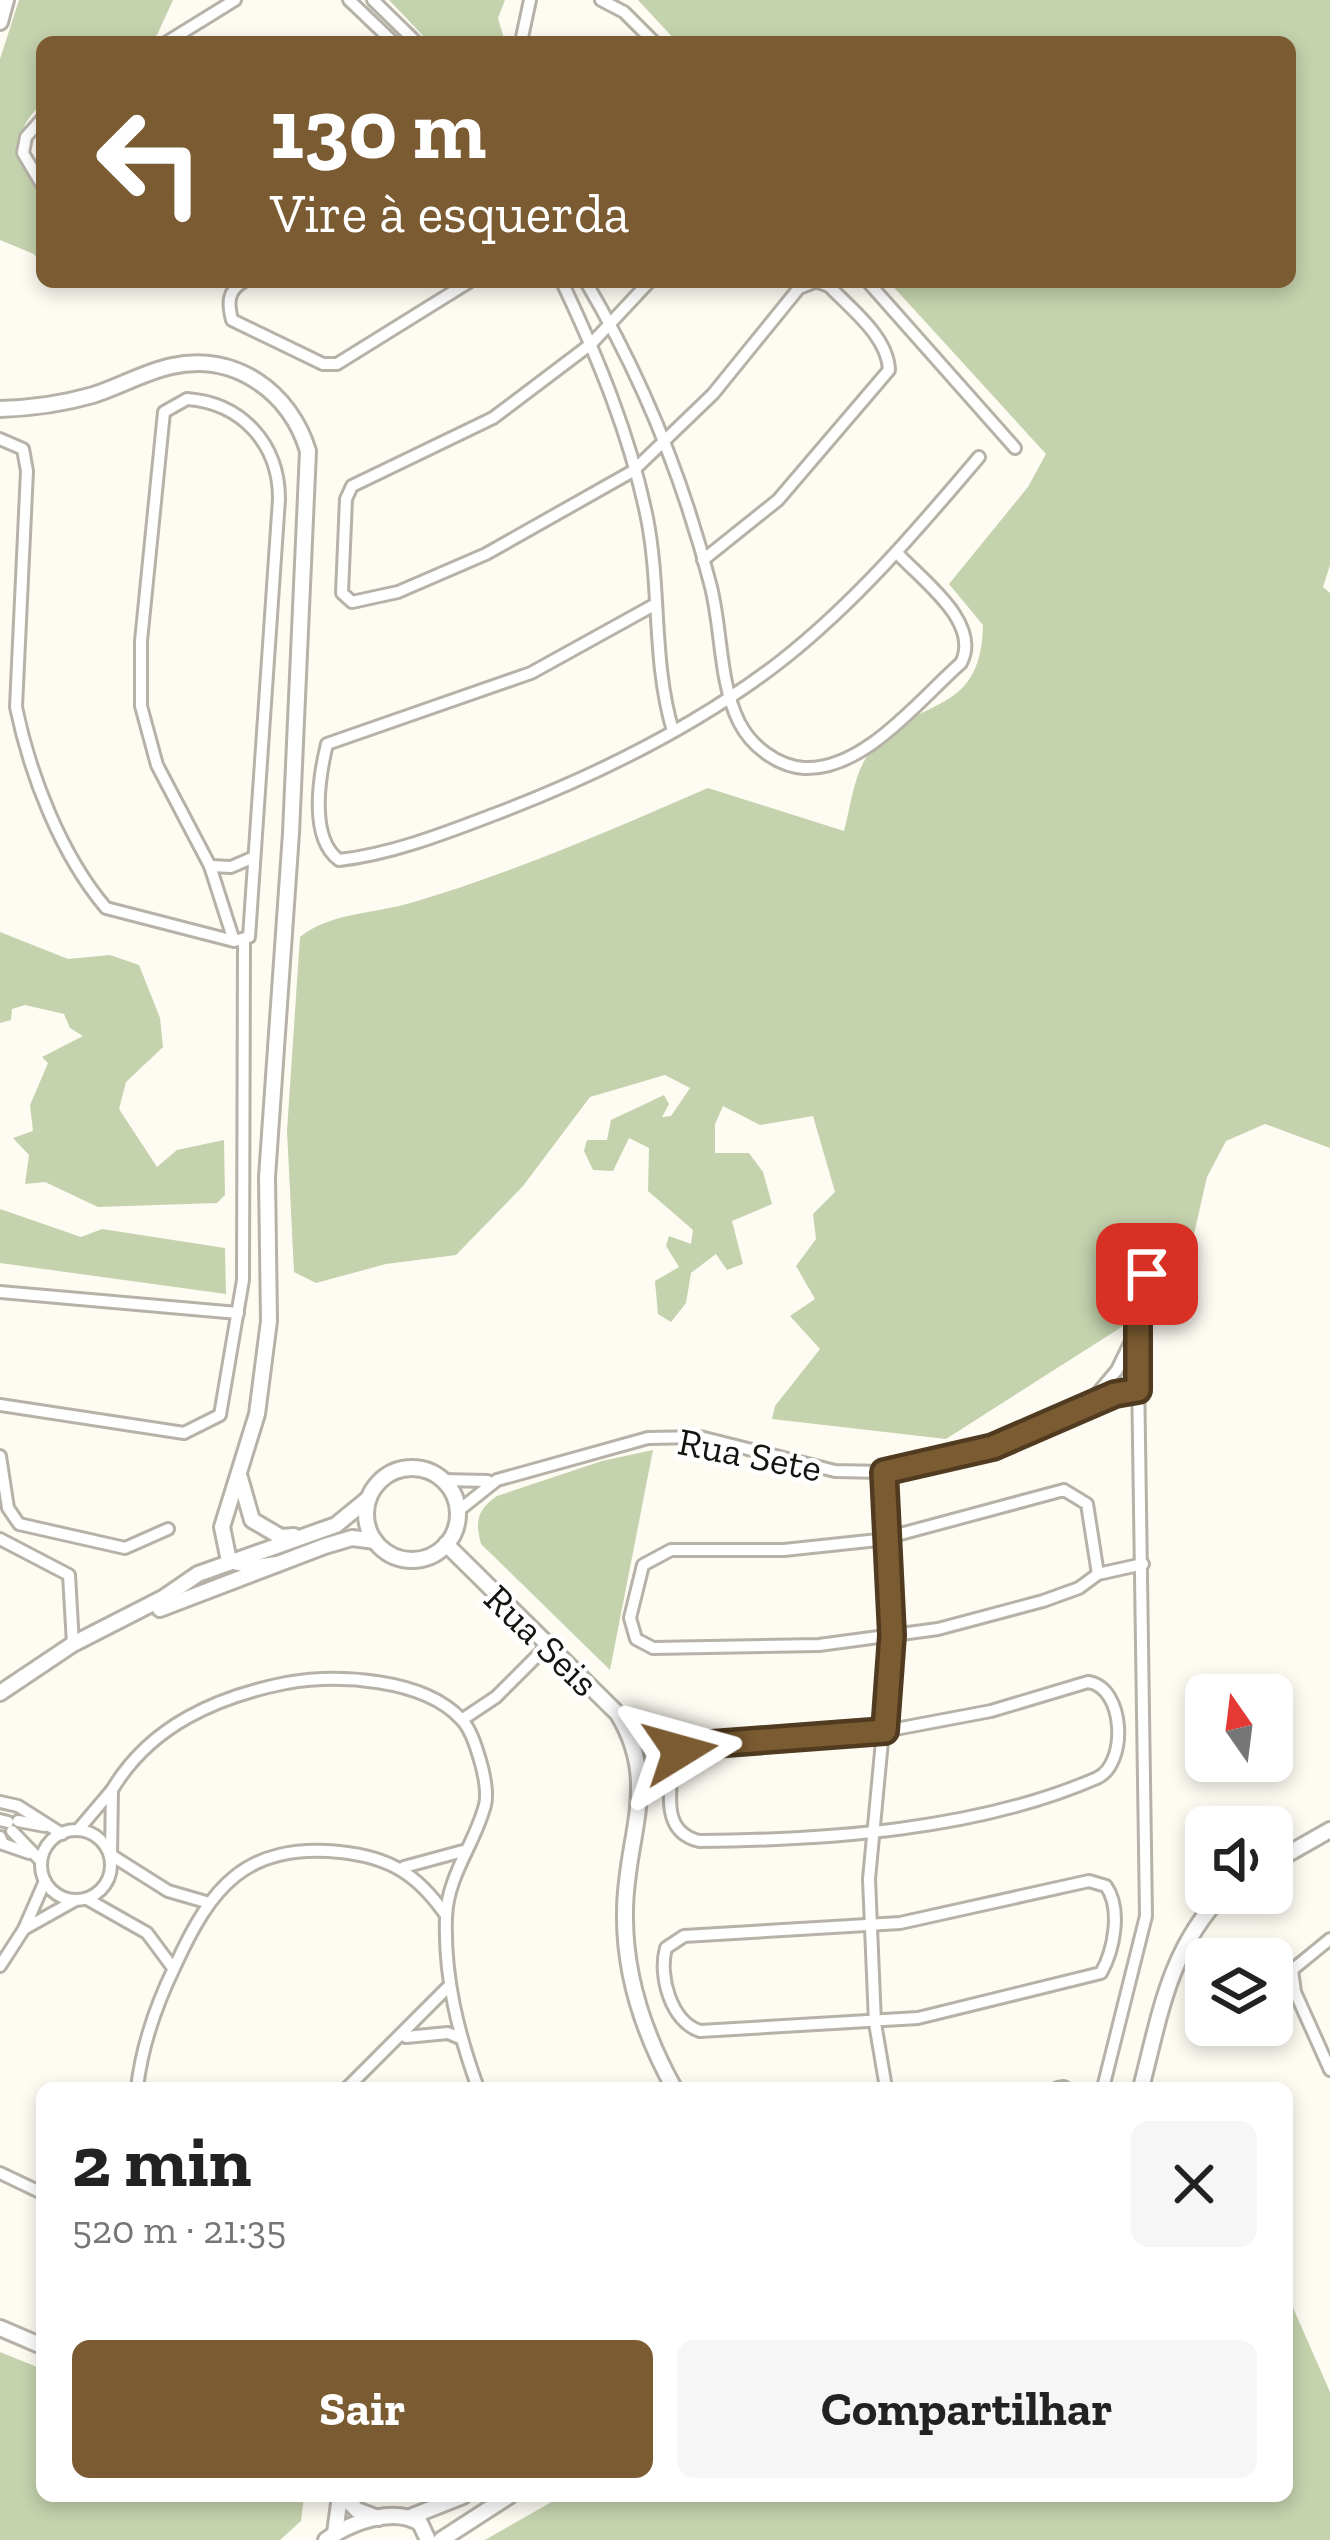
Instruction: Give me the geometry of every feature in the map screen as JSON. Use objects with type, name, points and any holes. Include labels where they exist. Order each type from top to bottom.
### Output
[{"type":"street","points":[[0,22],[6,0]]},
{"type":"street","points":[[177,36],[236,0]]},
{"type":"street","points":[[349,0],[381,36]]},
{"type":"street","points":[[373,0],[410,36]]},
{"type":"street","points":[[522,36],[530,0]]},
{"type":"street","points":[[602,0],[624,12],[648,36]]},
{"type":"street","points":[[36,126],[26,137],[23,153],[36,174]]},
{"type":"street","points":[[234,288],[228,304],[232,320],[323,364],[354,358],[460,288]]},
{"type":"street","points":[[565,288],[591,344],[647,520],[662,696],[673,730]]},
{"type":"street","points":[[589,288],[665,443],[703,560],[730,695],[740,724],[764,753],[800,768],[842,761],[880,735],[961,662],[967,648],[965,629],[898,553]]},
{"type":"street","points":[[643,288],[591,344],[493,418],[352,486],[346,499],[342,593],[352,602],[398,592],[545,524],[634,471],[713,394],[799,288]]},
{"type":"street","points":[[703,560],[778,500],[889,370],[878,339],[832,288]]},
{"type":"street","points":[[873,288],[1016,448]]},
{"type":"street","points":[[0,409],[66,402],[161,368],[210,364],[245,374],[277,395],[293,415],[308,451],[291,833],[267,1178],[269,1321],[257,1414],[222,1527],[198,1574]]},
{"type":"street","points":[[0,439],[23,449],[27,471],[16,707],[23,741],[60,830],[106,908],[239,941],[249,938],[278,476],[265,443],[242,418],[210,402],[182,400],[167,408],[160,423],[141,640],[141,706],[158,765],[210,866],[239,941],[243,1280],[220,1415],[184,1433],[0,1405]]},
{"type":"street","points":[[654,605],[531,674],[327,744],[320,834],[327,851],[339,860],[454,829],[617,763],[673,730],[781,661],[898,553],[979,457]]},
{"type":"street","points":[[210,866],[231,867],[254,857]]},
{"type":"street","points":[[1104,2082],[1146,1916],[1138,1323],[1147,1274]]},
{"type":"street","points":[[0,1292],[238,1313]]},
{"type":"street","points":[[1084,1408],[1117,1370],[1138,1323]]},
{"type":"street","name":"Rua Sete","points":[[443,1480],[497,1480],[626,1443],[682,1435],[835,1471],[884,1472],[993,1447],[1138,1390]]},
{"type":"street","points":[[0,1456],[8,1508],[19,1524],[125,1548],[168,1529]]},
{"type":"street","points":[[0,1694],[73,1644],[198,1574],[352,1516],[378,1483],[401,1469],[428,1471],[443,1480],[458,1511],[446,1544],[432,1555],[405,1558],[376,1541],[352,1538],[116,1623]]},
{"type":"street","points":[[884,1472],[892,1635],[872,1833],[870,1926],[875,2023],[885,2082]]},
{"type":"street","points":[[239,1473],[246,1509],[258,1526],[281,1537],[309,1534]]},
{"type":"street","name":"Rua Sete","points":[[458,1511],[497,1480]]},
{"type":"street","points":[[1098,1574],[1087,1504],[1071,1490],[890,1537],[800,1549],[664,1551],[643,1565],[630,1624],[636,1639],[652,1648],[776,1647],[892,1635],[1007,1612],[1078,1588],[1098,1574],[1143,1564]]},
{"type":"street","points":[[369,1498],[368,1525],[376,1541]]},
{"type":"street","points":[[222,1527],[230,1561]]},
{"type":"street","points":[[0,1539],[69,1575],[73,1644]]},
{"type":"street","name":"Rua Seis","points":[[446,1544],[618,1714],[636,1751],[643,1794],[626,1889],[628,1967],[642,2018],[671,2082]]},
{"type":"street","points":[[230,1561],[257,1567],[277,1564]]},
{"type":"street","points":[[463,1719],[496,1697],[547,1646]]},
{"type":"street","points":[[173,1968],[147,1934],[81,1900],[52,1891],[41,1861],[47,1846],[62,1834],[78,1830],[142,1750],[178,1721],[250,1690],[304,1680],[411,1690],[463,1719],[483,1769],[486,1803],[463,1851],[446,1914],[450,1985],[460,2038],[476,2082]]},
{"type":"street","points":[[1094,1683],[1114,1700],[1114,1761],[1104,1774],[1033,1798],[872,1833],[785,1840],[687,1838],[672,1821],[672,1765],[691,1746],[885,1731],[1094,1683]]},
{"type":"street","points":[[24,1929],[105,1887],[111,1856],[112,1790]]},
{"type":"street","points":[[0,1804],[17,1806],[62,1834]]},
{"type":"street","points":[[0,1804],[9,1824],[3,1844],[41,1861]]},
{"type":"street","points":[[9,1824],[45,1826]]},
{"type":"street","points":[[78,1830],[98,1838],[111,1856],[168,1891],[206,1902]]},
{"type":"street","points":[[1293,1851],[1330,1830]]},
{"type":"street","points":[[401,1867],[463,1851]]},
{"type":"street","points":[[138,2082],[149,2028],[173,1968],[206,1902],[244,1868],[280,1853],[345,1852],[401,1867],[418,1877],[446,1914]]},
{"type":"street","points":[[0,1966],[24,1929],[45,1881]]},
{"type":"street","points":[[1089,1881],[1106,1886],[1114,1903],[1109,1955],[1096,1976],[954,2011],[875,2023],[694,2030],[679,2017],[663,1971],[666,1948],[684,1936],[870,1926],[940,1916],[1089,1881]]},
{"type":"street","points":[[1143,2082],[1172,1966],[1205,1914]]},
{"type":"street","points":[[1330,1939],[1292,1970],[1295,1992],[1330,2070]]},
{"type":"street","points":[[354,2082],[403,2038],[450,1985]]},
{"type":"street","points":[[403,2038],[448,2033],[460,2038]]},
{"type":"street","points":[[0,2173],[36,2190]]},
{"type":"street","points":[[0,2328],[36,2343]]},
{"type":"street","points":[[331,2536],[340,2502]]},
{"type":"street","points":[[350,2502],[378,2518],[410,2517],[449,2502]]},
{"type":"street","points":[[441,2540],[500,2502]]},
{"type":"street","points":[[410,2517],[428,2540]]},
{"type":"street","points":[[331,2536],[378,2518]]},
{"type":"green space","points":[[19,0],[173,0],[155,36],[36,36],[36,110],[21,142],[36,187],[36,257],[0,240],[0,59]]},
{"type":"green space","points":[[389,0],[505,0],[498,18],[503,36],[423,36]]},
{"type":"green space","points":[[638,0],[1330,0],[1330,565],[1323,587],[1330,593],[1330,1148],[1265,1124],[1226,1141],[1207,1177],[1187,1265],[1164,1300],[946,1439],[772,1419],[775,1406],[820,1349],[790,1316],[815,1299],[796,1266],[816,1239],[813,1214],[835,1192],[813,1116],[760,1125],[723,1106],[715,1124],[715,1153],[749,1153],[763,1172],[772,1204],[732,1221],[743,1264],[727,1270],[716,1254],[691,1273],[686,1303],[671,1322],[658,1314],[655,1281],[679,1267],[666,1246],[669,1236],[691,1244],[693,1230],[648,1191],[649,1148],[629,1138],[613,1171],[593,1170],[584,1151],[587,1140],[607,1140],[611,1120],[664,1095],[669,1104],[662,1117],[671,1116],[690,1088],[665,1075],[590,1097],[523,1186],[456,1255],[386,1264],[316,1283],[294,1272],[287,1131],[300,937],[339,918],[414,902],[489,877],[708,788],[844,831],[866,758],[884,737],[957,693],[970,678],[983,625],[949,584],[1028,487],[1046,454],[894,288],[1296,288],[1296,36],[671,36]]},
{"type":"green space","points":[[0,932],[68,959],[110,955],[139,965],[160,1018],[163,1047],[126,1082],[119,1109],[157,1167],[177,1150],[224,1140],[225,1195],[217,1203],[98,1207],[45,1182],[25,1184],[29,1155],[13,1138],[33,1131],[30,1105],[48,1063],[42,1057],[83,1036],[70,1028],[64,1014],[25,1005],[12,1009],[11,1020],[0,1023]]},
{"type":"green space","points":[[0,1209],[81,1237],[102,1229],[225,1248],[226,1294],[0,1263]]},
{"type":"green space","points":[[653,1450],[610,1670],[481,1544],[479,1517],[497,1496],[602,1461]]},
{"type":"green space","points":[[1293,2308],[1330,2392],[1330,2540],[485,2540],[552,2502],[1293,2502]]},
{"type":"green space","points":[[0,2352],[36,2367],[36,2502],[303,2502],[301,2521],[280,2540],[0,2540]]},
{"type":"route","points":[[680,1751],[699,1745],[885,1731],[892,1635],[884,1472],[993,1447],[1115,1394],[1138,1390],[1138,1304],[1147,1274]]}]
